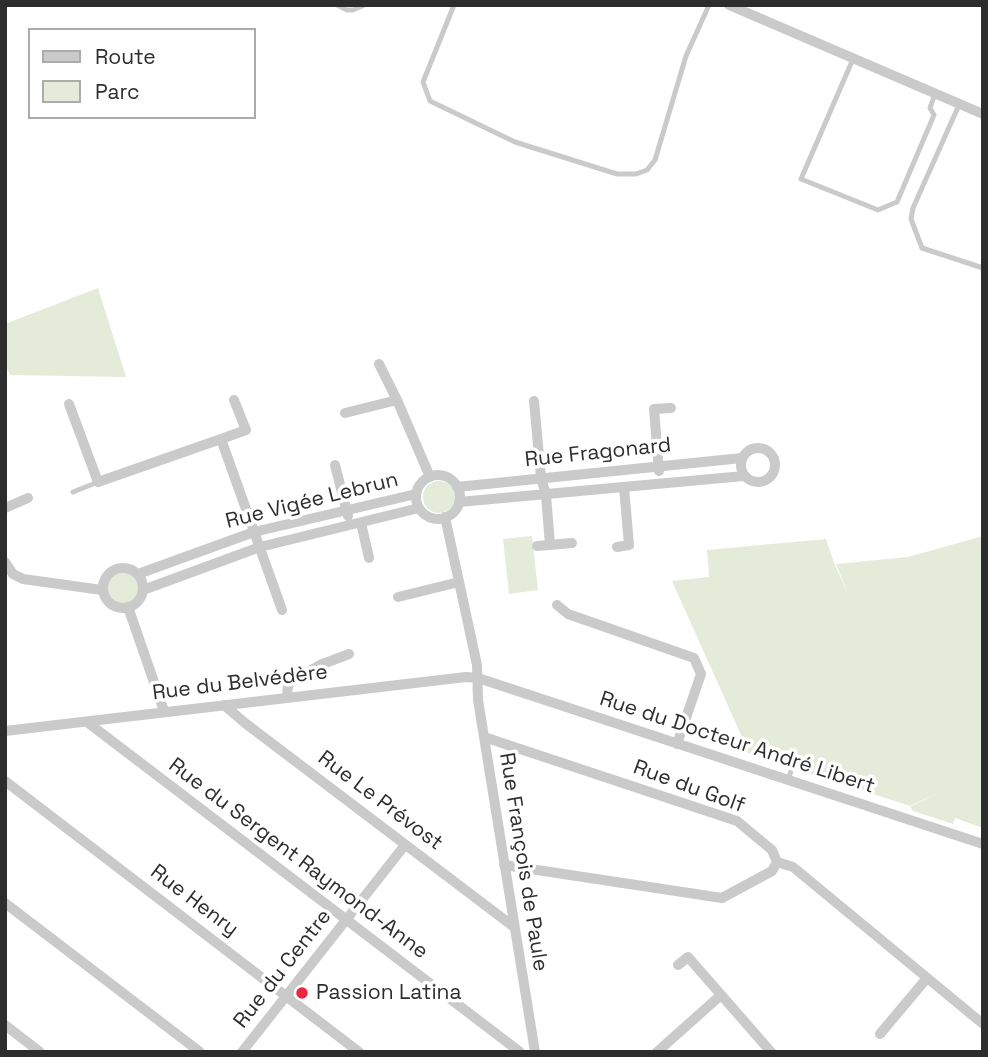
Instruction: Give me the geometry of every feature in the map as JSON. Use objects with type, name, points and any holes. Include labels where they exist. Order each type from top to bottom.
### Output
[{"type":"street","points":[[729,5],[983,114]]},
{"type":"street","points":[[379,365],[430,477]]},
{"type":"street","points":[[69,404],[98,482],[246,430],[234,400]]},
{"type":"street","points":[[345,414],[397,400]]},
{"type":"street","points":[[534,401],[550,545]]},
{"type":"street","points":[[660,484],[654,410],[671,408]]},
{"type":"street","points":[[221,439],[282,610]]},
{"type":"street","name":"Rue Fragonard","points":[[457,487],[743,458],[753,449],[765,449],[775,459],[776,467],[774,474],[765,481],[751,481],[744,476],[459,502]]},
{"type":"street","points":[[743,458],[741,464],[744,476]]},
{"type":"street","points":[[335,465],[346,510],[369,558]]},
{"type":"street","points":[[436,475],[448,478],[457,487],[459,502],[456,509],[444,517],[430,517],[419,508],[416,495],[420,484],[430,477],[436,475]]},
{"type":"street","points":[[617,547],[629,545],[624,487]]},
{"type":"street","name":"Rue Vigée Lebrun","points":[[138,574],[254,532],[416,495]]},
{"type":"street","points":[[5,508],[28,498]]},
{"type":"street","name":"Rue Vigée Lebrun","points":[[143,590],[260,547],[419,508]]},
{"type":"street","name":"Rue François de Paule","points":[[444,517],[478,678],[478,700],[535,1052]]},
{"type":"street","points":[[537,546],[572,544]]},
{"type":"street","points":[[5,562],[13,574],[23,579],[102,590]]},
{"type":"street","points":[[116,568],[129,568],[138,574],[143,590],[137,603],[118,608],[111,605],[102,590],[106,575],[116,568]]},
{"type":"street","points":[[398,597],[459,582]]},
{"type":"street","points":[[557,605],[568,614],[694,658],[701,674],[677,744]]},
{"type":"street","points":[[128,607],[164,711]]},
{"type":"street","points":[[286,697],[288,684],[320,665],[349,654]]},
{"type":"street","name":"Rue du Belvédère","points":[[5,731],[286,697],[466,677],[478,678]]},
{"type":"street","name":"Rue du Docteur André Libert","points":[[478,678],[983,844]]},
{"type":"street","name":"Rue Le Prévost","points":[[224,705],[514,927]]},
{"type":"street","name":"Rue du Sergent Raymond-Anne","points":[[87,722],[520,1052]]},
{"type":"street","name":"Rue du Golf","points":[[484,737],[737,821],[772,850],[777,862],[793,867],[983,1024]]},
{"type":"street","name":"Rue Henry","points":[[5,781],[359,1052]]},
{"type":"street","name":"Rue du Centre","points":[[242,1052],[405,845]]},
{"type":"street","points":[[504,865],[722,898],[772,871],[777,862]]},
{"type":"street","points":[[5,903],[200,1052]]},
{"type":"street","points":[[678,965],[688,957],[771,1052]]},
{"type":"street","points":[[880,1034],[927,978]]},
{"type":"street","points":[[657,1052],[721,995]]},
{"type":"street","points":[[5,1025],[40,1052]]},
{"type":"lane","points":[[337,5],[353,10],[363,5]]},
{"type":"lane","points":[[454,5],[423,82],[430,101],[515,142],[618,174],[636,174],[647,170],[655,160],[686,56],[709,5]]},
{"type":"lane","points":[[853,59],[801,179],[878,210],[897,202],[934,115],[930,108],[935,94]]},
{"type":"lane","points":[[959,105],[913,208],[911,219],[922,248],[983,268]]},
{"type":"lane","points":[[73,492],[98,482]]},
{"type":"lane","points":[[788,780],[793,765]]},
{"type":"green space","points":[[98,288],[126,377],[10,375],[5,363],[5,324]]},
{"type":"green space","points":[[439,481],[450,486],[455,497],[450,508],[439,513],[428,508],[423,497],[428,486]]},
{"type":"green space","points":[[532,536],[538,590],[509,594],[503,539]]},
{"type":"green space","points":[[983,536],[983,828],[955,818],[953,824],[913,811],[910,807],[938,793],[910,806],[745,752],[746,746],[672,581],[709,577],[707,550],[826,539],[834,563],[849,596],[836,564],[908,557]]},
{"type":"green space","points":[[122,571],[134,576],[139,588],[134,600],[122,605],[110,600],[105,588],[110,576]]},
{"type":"place","name":"Passion Latina","points":[[302,993]]}]
